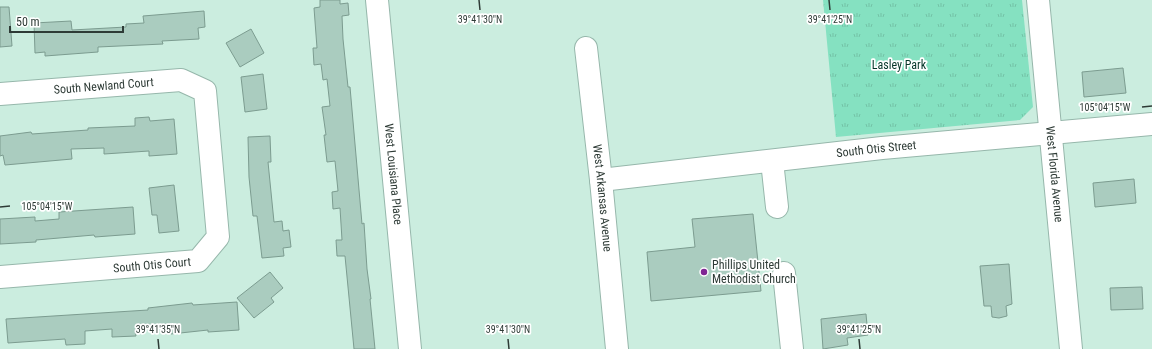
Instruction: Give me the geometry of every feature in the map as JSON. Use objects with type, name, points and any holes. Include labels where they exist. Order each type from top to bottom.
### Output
[{"type":"street","name":"West Louisiana Place","points":[[377,0],[410,349]]},
{"type":"street","name":"West Florida Avenue","points":[[1038,0],[1071,349]]},
{"type":"street","name":"West Arkansas Avenue","points":[[586,48],[601,180],[617,349]]},
{"type":"street","name":"South Newland Court","points":[[0,94],[181,80],[205,91]]},
{"type":"street","name":"South Otis Court","points":[[0,277],[198,261],[218,237],[205,91]]},
{"type":"street","name":"South Otis Street","points":[[601,180],[882,148],[1152,124]]},
{"type":"street","points":[[772,161],[777,208]]},
{"type":"street","points":[[784,273],[792,349]]},
{"type":"green space","name":"Lasley Park","points":[[823,0],[1022,0],[1033,107],[1020,120],[836,137]]},
{"type":"building","points":[[320,0],[340,0],[340,4],[348,3],[349,15],[342,16],[343,39],[348,87],[350,87],[375,349],[354,349],[345,256],[337,256],[336,240],[342,240],[340,208],[333,209],[332,192],[338,191],[335,161],[327,162],[324,135],[326,135],[322,107],[330,106],[327,79],[323,80],[321,64],[314,65],[313,48],[317,48],[314,8],[320,7]]},
{"type":"building","points":[[0,7],[9,7],[12,46],[0,47]]},
{"type":"building","points":[[204,11],[205,27],[198,28],[199,39],[162,41],[163,44],[98,47],[98,52],[45,56],[45,52],[35,53],[34,23],[71,21],[72,30],[126,27],[126,24],[144,23],[143,16]]},
{"type":"building","points":[[251,29],[264,53],[240,67],[226,43]]},
{"type":"building","points":[[1123,68],[1126,93],[1084,97],[1082,72]]},
{"type":"building","points":[[263,74],[267,109],[245,112],[241,77]]},
{"type":"building","points":[[149,117],[150,121],[174,119],[177,154],[149,156],[149,151],[104,154],[104,148],[71,149],[72,159],[5,165],[3,155],[0,156],[0,136],[31,132],[32,134],[88,130],[88,128],[135,126],[135,118]]},
{"type":"building","points":[[270,136],[271,162],[268,162],[274,222],[282,221],[283,231],[289,230],[291,247],[283,248],[284,256],[262,258],[257,216],[253,216],[249,177],[248,137]]},
{"type":"building","points":[[1134,179],[1136,203],[1095,207],[1093,183]]},
{"type":"building","points":[[174,185],[179,231],[159,233],[157,215],[152,215],[149,188]]},
{"type":"building","points":[[133,207],[135,234],[95,237],[94,235],[36,240],[36,242],[0,244],[0,219],[35,217],[35,221],[59,219],[59,212]]},
{"type":"building","name":"Phillips United Methodist Church","points":[[753,214],[761,291],[651,301],[647,252],[695,247],[692,219]]},
{"type":"building","points":[[1009,264],[1012,304],[1006,306],[1007,316],[999,318],[992,317],[991,306],[984,306],[980,266]]},
{"type":"building","points":[[270,272],[283,288],[271,298],[274,302],[254,318],[237,298]]},
{"type":"building","points":[[1142,287],[1143,309],[1111,310],[1110,288]]},
{"type":"building","points":[[237,302],[239,330],[208,332],[208,330],[171,334],[171,326],[135,330],[136,336],[112,337],[112,329],[85,331],[85,344],[66,345],[65,339],[8,343],[6,319],[148,310],[148,308],[192,303],[193,305]]},
{"type":"building","points":[[866,314],[868,335],[847,338],[848,345],[823,349],[821,319]]},
{"type":"place","name":"Phillips United Methodist Church","points":[[704,272]]}]
